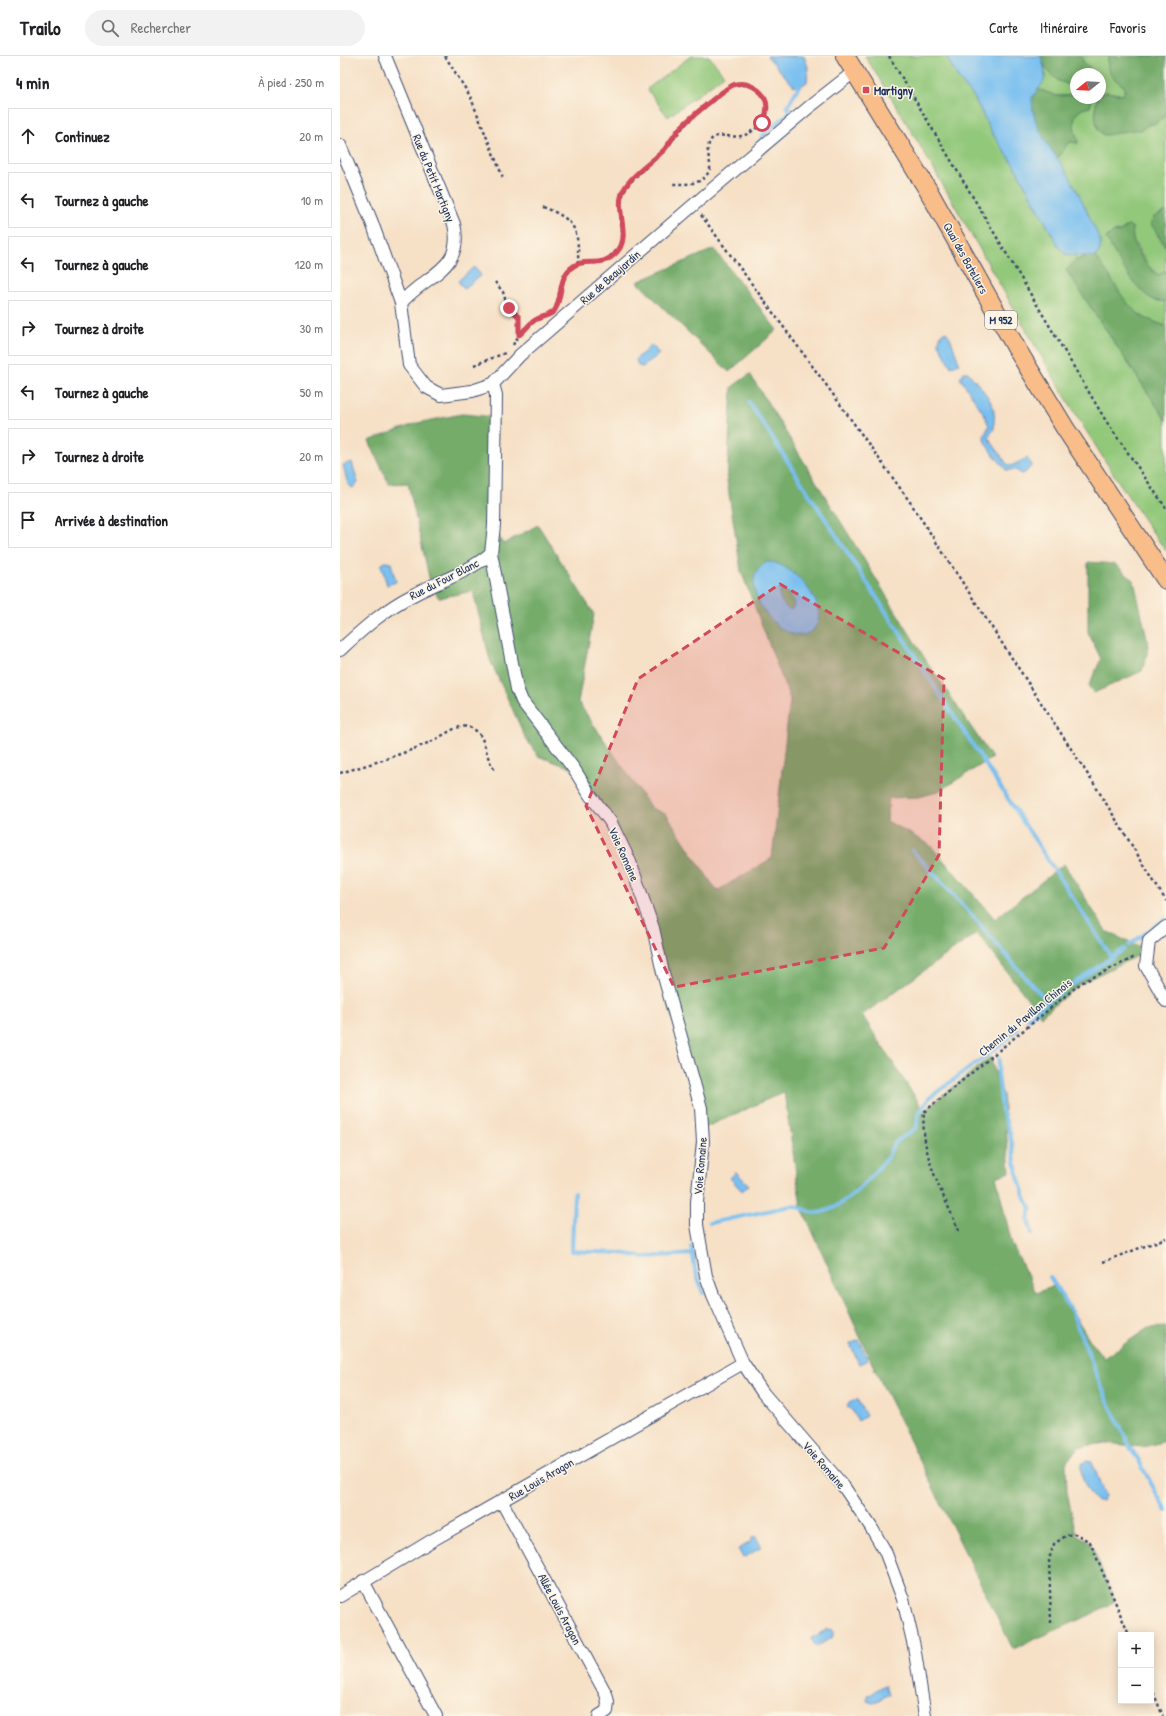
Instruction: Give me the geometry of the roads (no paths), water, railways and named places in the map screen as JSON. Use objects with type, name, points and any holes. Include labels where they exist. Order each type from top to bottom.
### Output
[{"type":"main road","name":"Quai des Bateliers","points":[[845,56],[928,190],[1018,351],[1070,434],[1166,580]]},
{"type":"street","name":"Rue du Petit Martigny","points":[[385,56],[454,224],[457,243],[451,258],[441,271],[408,295],[401,303]]},
{"type":"street","name":"Rue de Beaujardin","points":[[401,303],[409,365],[426,387],[441,395],[472,391],[493,384],[520,355],[693,205],[808,108],[855,71]]},
{"type":"street","points":[[340,144],[371,220],[401,303]]},
{"type":"street","name":"Rue du Four Blanc","points":[[340,650],[367,625],[393,606],[431,586],[466,571],[481,562],[491,553],[494,525],[496,409],[496,395],[493,384]]},
{"type":"street","name":"Voie Romaine","points":[[491,553],[517,689],[522,701],[574,768],[590,794],[610,820],[630,862],[653,928],[663,972],[701,1108],[703,1142],[697,1202],[697,1225],[706,1276],[743,1363],[772,1404],[844,1487],[885,1551],[903,1599],[914,1646],[925,1716]]},
{"type":"street","points":[[1166,927],[1149,941],[1146,966],[1166,1001]]},
{"type":"street","name":"Rue Louis Aragon","points":[[340,1596],[362,1581],[743,1363]]},
{"type":"street","name":"Allée Louis Aragon","points":[[502,1502],[606,1694],[608,1702],[607,1711],[599,1716]]},
{"type":"street","points":[[362,1581],[436,1716]]},
{"type":"water","points":[[767,56],[804,56],[808,67],[807,82],[798,88],[793,85]]},
{"type":"water","points":[[946,56],[1041,56],[1045,75],[1043,83],[1032,98],[1033,110],[1040,131],[1071,179],[1101,242],[1100,250],[1095,257],[1065,254],[1059,247],[1014,165],[992,133],[974,97],[958,78]]},
{"type":"water","points":[[474,267],[481,275],[464,289],[458,281]]},
{"type":"water","points":[[946,332],[950,337],[959,363],[951,367],[938,342],[942,333]]},
{"type":"water","points":[[652,345],[659,354],[643,367],[638,366],[636,359]]},
{"type":"water","points":[[964,372],[968,372],[980,386],[988,397],[993,408],[994,429],[988,437],[1007,464],[1011,466],[1027,458],[1032,465],[1025,473],[1021,474],[1016,470],[1006,470],[990,450],[984,437],[989,426],[984,414],[960,378]]},
{"type":"water","points":[[352,462],[358,483],[353,488],[348,485],[343,465]]},
{"type":"water","points":[[385,562],[391,563],[396,582],[387,585],[381,565]]},
{"type":"water","points":[[768,562],[778,564],[799,578],[815,599],[818,611],[818,621],[813,630],[802,635],[789,633],[776,624],[765,612],[757,598],[754,584],[757,571]],"holes":[[[781,591],[791,596],[793,608],[790,610],[786,607],[780,597],[779,594]]]},
{"type":"water","points":[[736,1172],[749,1185],[742,1191],[730,1178]]},
{"type":"water","points":[[859,1340],[868,1360],[859,1364],[850,1344]]},
{"type":"water","points":[[857,1399],[866,1416],[858,1421],[852,1410],[847,1407],[849,1403]]},
{"type":"water","points":[[1087,1461],[1092,1462],[1105,1496],[1102,1501],[1096,1501],[1084,1483],[1081,1467],[1082,1463]]},
{"type":"water","points":[[755,1536],[762,1547],[743,1558],[738,1549],[751,1542],[751,1539]]},
{"type":"water","points":[[828,1629],[831,1629],[834,1634],[832,1635],[833,1637],[816,1647],[811,1638]]},
{"type":"water","points":[[885,1685],[890,1694],[873,1703],[868,1701],[868,1695]]},
{"type":"waterway","points":[[758,143],[761,141],[762,136],[791,111],[787,107],[798,88]]},
{"type":"waterway","points":[[749,402],[1112,958]]},
{"type":"waterway","points":[[912,850],[978,922],[1030,983],[1048,1001],[1028,1019]]},
{"type":"waterway","points":[[1129,945],[1165,919]]},
{"type":"waterway","points":[[1048,1001],[1124,949]]},
{"type":"waterway","points":[[710,1223],[791,1206],[817,1213],[827,1211],[836,1206],[856,1192],[887,1158],[894,1144],[917,1127],[918,1115],[929,1098],[995,1049],[1017,1029]]},
{"type":"waterway","points":[[999,1059],[998,1073],[1002,1110],[1010,1133],[1017,1173],[1025,1198],[1031,1209],[1028,1219],[1032,1233]]},
{"type":"waterway","points":[[574,1193],[572,1251],[621,1253],[644,1257],[693,1254],[691,1247]]},
{"type":"waterway","points":[[693,1254],[695,1270],[703,1293]]},
{"type":"waterway","points":[[1050,1277],[1072,1312],[1101,1386],[1131,1449],[1166,1511]]},
{"type":"place","name":"Martigny","points":[[866,90]]}]
